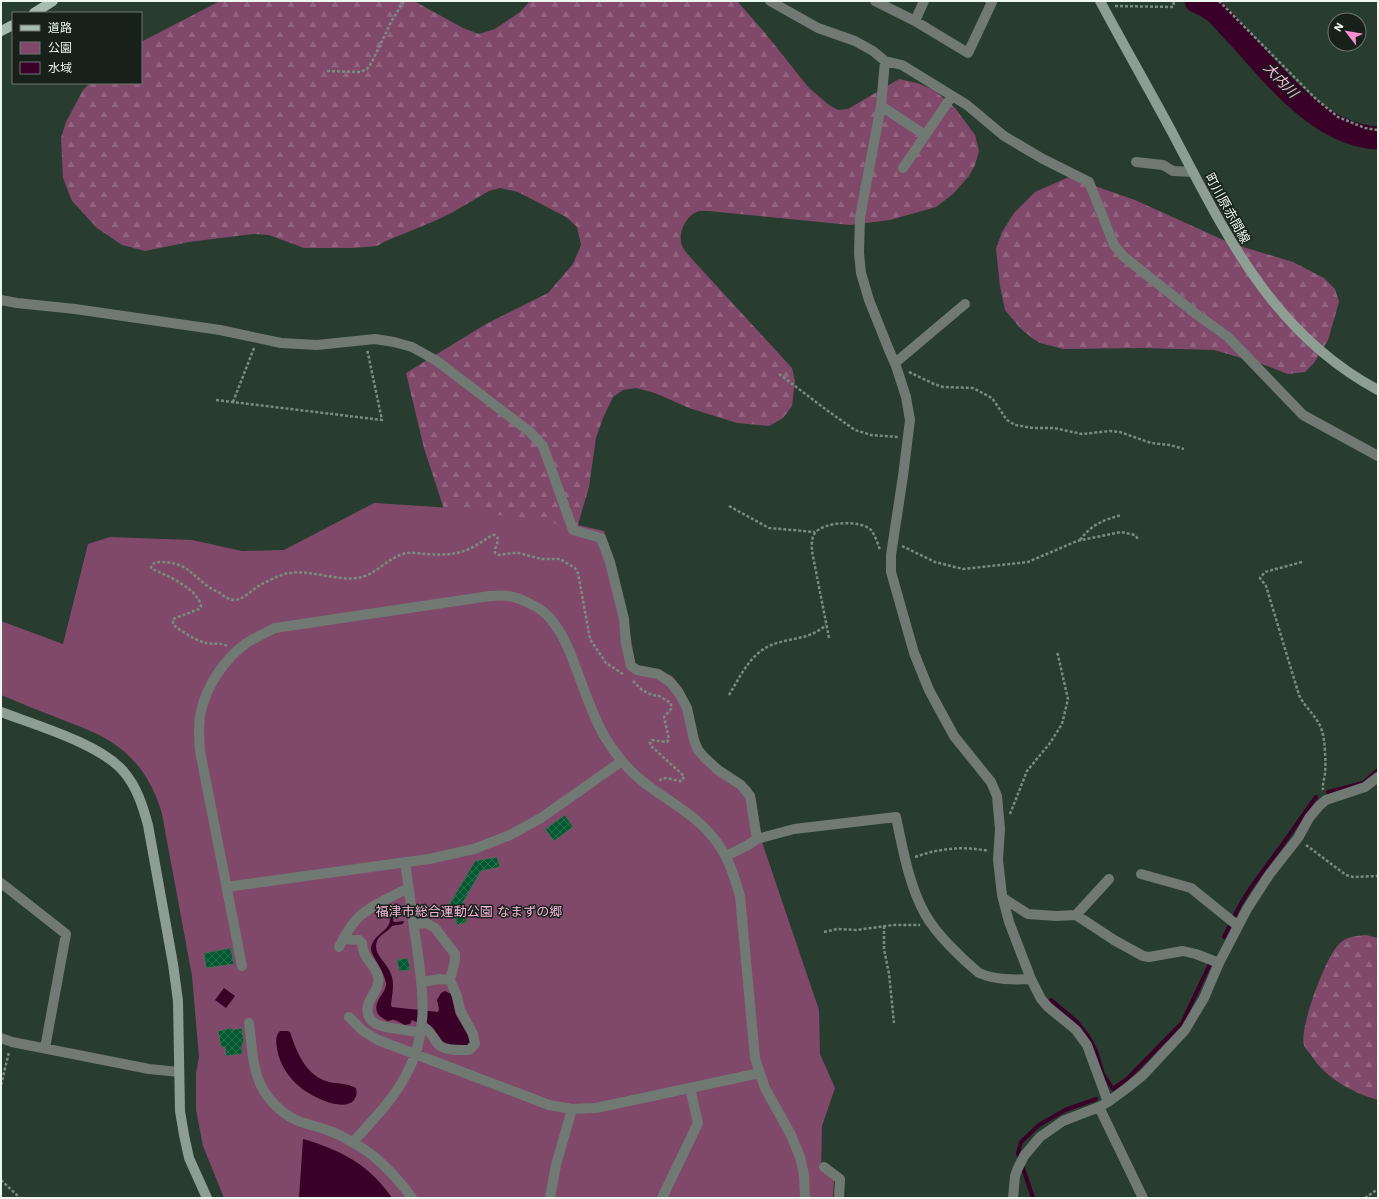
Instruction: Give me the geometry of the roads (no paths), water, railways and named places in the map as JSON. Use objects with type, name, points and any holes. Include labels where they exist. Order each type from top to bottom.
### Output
[{"type":"main road","points":[[36,12],[53,1]]},
{"type":"main road","points":[[1,31],[12,26]]},
{"type":"street","points":[[770,1],[818,28],[873,51],[885,61],[902,65],[967,105],[1004,136],[1042,159],[1089,182],[1114,245],[1123,256],[1196,314],[1228,337],[1303,415],[1378,456]]},
{"type":"street","points":[[875,1],[968,53],[992,2],[990,1]]},
{"type":"street","points":[[915,22],[924,1]]},
{"type":"street","name":"町川原赤間線","points":[[1101,4],[1234,246],[1261,288],[1277,308],[1299,331],[1325,354],[1350,373],[1378,390]]},
{"type":"street","points":[[885,61],[881,106],[860,217],[859,253],[861,273],[869,300],[895,364],[906,397],[910,420],[892,545],[891,572],[914,653],[929,690],[954,736],[990,782],[997,796],[1000,829],[998,860],[1003,898],[1008,922],[1031,979],[1041,999],[1048,1008],[1076,1030],[1087,1045],[1108,1102]]},
{"type":"street","points":[[903,168],[952,96]]},
{"type":"street","points":[[881,106],[925,135]]},
{"type":"street","points":[[1136,162],[1163,165],[1172,171],[1193,172]]},
{"type":"street","points":[[1,300],[189,325],[281,343],[317,345],[375,338],[412,347],[437,361],[530,432],[544,446],[573,530],[601,538],[610,562],[624,619],[626,644],[631,666],[637,670],[658,674],[670,682],[679,693],[687,708],[694,740],[698,750],[718,770],[741,785],[750,796],[757,839]]},
{"type":"street","points":[[895,364],[965,304]]},
{"type":"street","points":[[242,966],[200,751],[199,730],[201,712],[206,693],[224,665],[244,645],[275,628],[490,596],[509,596],[529,603],[546,614],[557,626],[567,643],[603,733],[622,761],[644,783],[696,819],[713,836],[726,856],[735,877],[740,896],[755,1058],[765,1088],[791,1135],[800,1157],[804,1175],[805,1198]]},
{"type":"street","points":[[1,712],[58,734],[93,749],[107,757],[124,772],[143,807],[148,825],[173,964],[178,1001],[180,1111],[189,1158],[207,1198]]},
{"type":"street","points":[[226,887],[405,862],[450,855],[474,849],[510,835],[541,818],[622,761]]},
{"type":"street","points":[[1013,1198],[1015,1176],[1018,1168],[1024,1156],[1040,1137],[1063,1121],[1108,1102],[1128,1088],[1143,1075],[1185,1030],[1204,998],[1218,963],[1247,909],[1269,874],[1298,838],[1309,818],[1319,806],[1326,800],[1365,787],[1378,777]]},
{"type":"street","points":[[726,856],[757,839],[794,829],[896,817],[909,874],[924,914],[942,936],[979,973],[986,976],[1008,980],[1031,979]]},
{"type":"street","points":[[354,1142],[397,1091],[416,1055],[422,1029],[424,1007],[422,982],[405,862]]},
{"type":"street","points":[[1141,874],[1191,888],[1238,926]]},
{"type":"street","points":[[1076,915],[1109,879]]},
{"type":"street","points":[[1,883],[66,934],[45,1048]]},
{"type":"street","points":[[408,888],[358,917],[341,943],[359,940],[362,943],[363,952],[378,976],[378,982],[368,1008],[369,1018],[382,1027],[408,1032],[428,1029],[438,1044],[446,1049],[469,1050],[475,1044],[473,1034],[460,1010],[457,996],[450,980],[455,961],[455,954],[435,928],[426,923],[414,924]]},
{"type":"street","points":[[1003,898],[1028,914],[1056,916],[1076,915],[1114,940],[1143,956],[1149,957],[1183,951],[1196,954],[1218,963]]},
{"type":"street","points":[[422,982],[440,979],[450,980]]},
{"type":"street","points":[[349,1017],[363,1031],[378,1040],[549,1105],[572,1109],[596,1108],[760,1073]]},
{"type":"street","points":[[249,1023],[255,1068],[263,1090],[273,1103],[299,1122],[328,1130],[354,1142],[385,1166],[412,1198]]},
{"type":"street","points":[[1,1038],[12,1042],[149,1069],[179,1072]]},
{"type":"street","points":[[662,1198],[698,1123],[690,1088]]},
{"type":"street","points":[[1098,1107],[1143,1198]]},
{"type":"street","points":[[550,1198],[556,1165],[572,1109]]},
{"type":"street","points":[[824,1167],[840,1179],[838,1198]]},
{"type":"water","points":[[391,906],[394,907],[393,921],[404,921],[403,924],[392,926],[378,939],[376,946],[378,955],[389,970],[392,978],[392,1007],[438,1012],[439,1009],[437,1000],[441,993],[445,991],[451,994],[456,1015],[467,1033],[470,1042],[469,1045],[447,1045],[432,1027],[412,1020],[410,1024],[405,1025],[395,1020],[388,1021],[378,1014],[376,1006],[386,987],[386,983],[383,973],[371,949],[376,937],[389,924]]},
{"type":"water","points":[[224,988],[235,996],[226,1008],[215,1000]]},
{"type":"water","points":[[280,1031],[290,1032],[299,1055],[314,1075],[329,1082],[346,1084],[356,1088],[356,1097],[354,1100],[349,1104],[343,1105],[327,1102],[311,1095],[296,1083],[288,1075],[278,1055],[276,1039]]},
{"type":"water","points":[[303,1139],[330,1148],[354,1160],[374,1176],[392,1198],[299,1198]]},
{"type":"waterway","name":"大内川","points":[[1196,1],[1218,14],[1282,84],[1317,115],[1336,127],[1356,135],[1378,138]]},
{"type":"waterway","points":[[1328,792],[1363,783],[1378,770]]},
{"type":"waterway","points":[[1235,915],[1250,889],[1316,797]]},
{"type":"waterway","points":[[1224,937],[1229,927]]},
{"type":"waterway","points":[[1051,1000],[1076,1021],[1088,1036],[1096,1051],[1103,1074],[1113,1089],[1127,1079],[1182,1023],[1210,964]]},
{"type":"waterway","points":[[1033,1198],[1018,1153],[1021,1142],[1039,1125],[1065,1110],[1096,1099]]},
{"type":"park label","name":"福津市総合運動公園 なまずの郷","points":[[469,911]]}]
